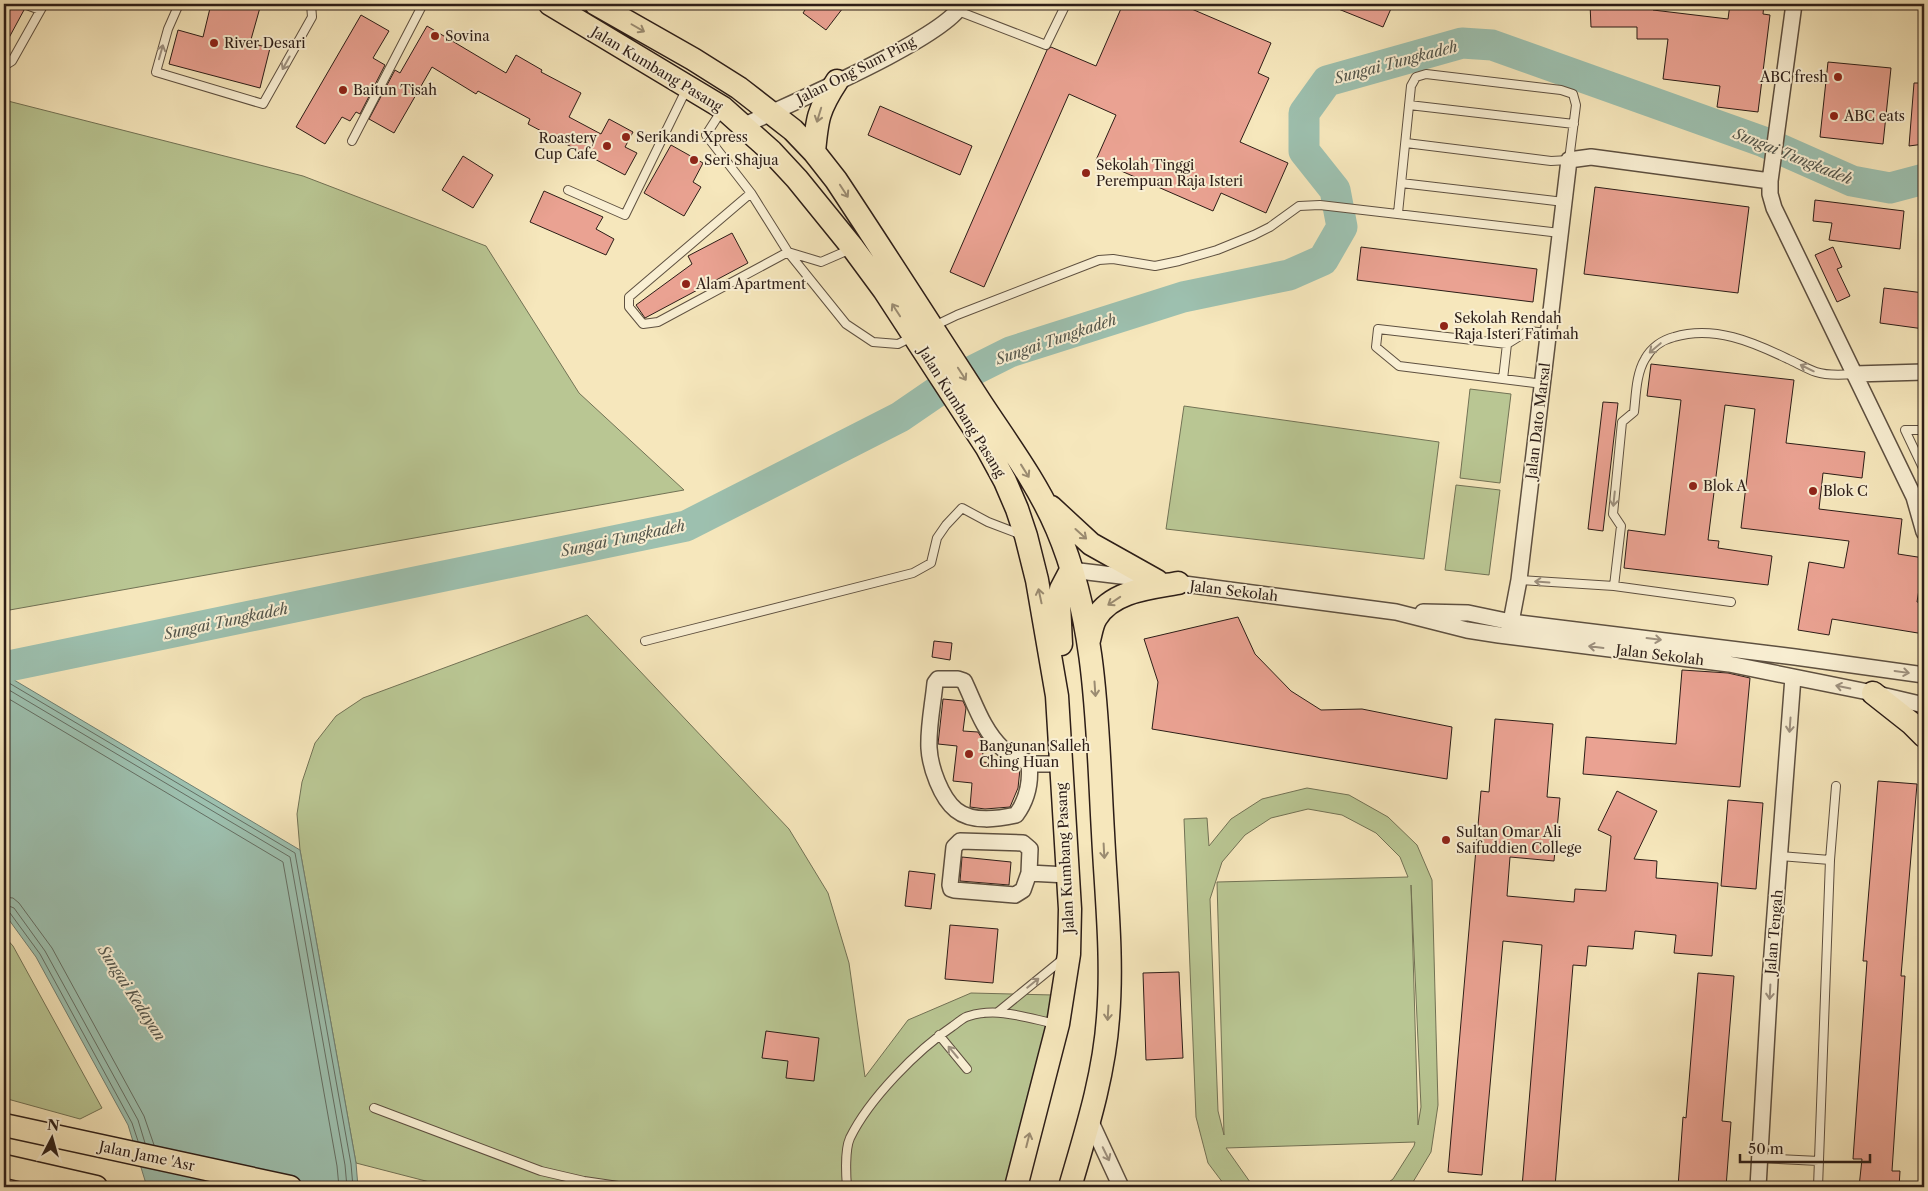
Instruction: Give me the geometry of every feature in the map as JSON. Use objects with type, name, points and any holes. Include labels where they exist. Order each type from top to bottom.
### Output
[{"type":"main road","name":"Jalan Kumbang Pasang","points":[[550,4],[723,108],[797,179],[927,338]]},
{"type":"main road","name":"Jalan Kumbang Pasang","points":[[596,4],[693,59],[739,88],[771,112],[814,152],[836,180],[927,338],[975,412],[1045,502],[1058,532],[1072,570],[1089,640],[1095,692],[1109,974],[1108,1017],[1102,1064],[1090,1120],[1070,1187]]},
{"type":"main road","points":[[814,152],[817,119],[824,100],[837,81]]},
{"type":"main road","name":"Jalan Kumbang Pasang","points":[[975,412],[987,448],[1005,481],[1017,509],[1026,536],[1045,621],[1057,696],[1070,910],[1069,954],[1058,1024],[1016,1187]]},
{"type":"main road","points":[[1045,502],[1091,544],[1167,582]]},
{"type":"main road","points":[[1017,509],[1031,530],[1049,551],[1072,570],[1062,589],[1059,602],[1062,658],[1057,696]]},
{"type":"main road","points":[[1089,640],[1096,618],[1109,604],[1130,593],[1167,582]]},
{"type":"main road","points":[[1873,693],[1911,722],[1924,736]]},
{"type":"main road","name":"Jalan Jame 'Asr","points":[[14,1127],[290,1187]]},
{"type":"main road","points":[[4,1166],[96,1187]]},
{"type":"street","points":[[1794,4],[1778,110],[1770,194],[1774,208],[1914,497],[1924,532]]},
{"type":"street","name":"Jalan Ong Sum Ping","points":[[743,126],[837,81],[924,36],[960,8]]},
{"type":"street","points":[[1569,160],[1591,157],[1770,181]]},
{"type":"street","name":"Jalan Dato Marsal","points":[[1510,622],[1519,580],[1569,160]]},
{"type":"street","points":[[1854,374],[1924,372]]},
{"type":"street","name":"Jalan Sekolah","points":[[1072,570],[1396,612],[1468,613],[1510,622],[1796,657],[1924,675]]},
{"type":"street","name":"Jalan Sekolah","points":[[1396,612],[1467,630],[1729,664],[1924,705]]},
{"type":"street","name":"Jalan Tengah","points":[[1758,1187],[1770,980],[1793,676]]},
{"type":"street","points":[[1029,764],[1028,790],[1016,815],[988,819],[972,817],[956,810],[940,788],[932,765],[929,746],[935,683],[938,679],[958,679],[964,681],[982,722],[992,738],[1005,750],[1022,758],[1029,764],[1061,764]]},
{"type":"street","points":[[960,841],[1027,844],[1030,849],[1029,873],[1023,890],[1016,895],[954,890],[951,889],[950,885],[954,847],[960,841]]},
{"type":"street","points":[[1029,873],[1067,875]]},
{"type":"street","points":[[1090,1120],[1122,1187]]},
{"type":"lane","points":[[4,66],[12,61],[42,7],[24,4]]},
{"type":"lane","points":[[179,4],[168,29],[156,72],[263,104],[312,17],[311,4]]},
{"type":"lane","points":[[352,141],[423,4]]},
{"type":"lane","points":[[960,8],[1046,46],[1066,4]]},
{"type":"lane","points":[[1398,213],[1411,86],[1416,77],[1426,74],[1562,90],[1573,94],[1576,105],[1569,160],[1551,161],[1406,143]]},
{"type":"lane","points":[[568,190],[625,215],[687,88]]},
{"type":"lane","points":[[1409,105],[1574,124]]},
{"type":"lane","points":[[723,108],[706,135],[751,193],[788,252],[846,324],[873,342],[898,344],[927,338],[958,315],[1099,260],[1113,259],[1155,266],[1217,250],[1270,227],[1298,206],[1320,205],[1362,209],[1560,233]]},
{"type":"lane","points":[[1401,183],[1564,202]]},
{"type":"lane","points":[[751,193],[629,297],[629,307],[642,324],[658,322],[788,252],[821,262],[853,248]]},
{"type":"lane","points":[[1543,384],[1399,366],[1376,347],[1378,329],[1507,344],[1528,331],[1549,333]]},
{"type":"lane","points":[[1614,586],[1621,526],[1612,514],[1622,422],[1634,412],[1640,371],[1645,359],[1653,348],[1669,338],[1688,332],[1706,332],[1737,338],[1767,349],[1816,372],[1832,375],[1854,374]]},
{"type":"lane","points":[[1503,379],[1507,344]]},
{"type":"lane","points":[[1924,430],[1905,430],[1924,470]]},
{"type":"lane","points":[[1914,497],[1924,509]]},
{"type":"lane","points":[[645,641],[913,573],[931,562],[937,538],[962,508],[988,522],[1026,536]]},
{"type":"lane","points":[[1519,580],[1614,586],[1731,602]]},
{"type":"lane","points":[[1818,1187],[1830,860],[1836,786]]},
{"type":"lane","points":[[1780,856],[1830,860]]},
{"type":"lane","points":[[998,1012],[1069,954]]},
{"type":"lane","points":[[847,1187],[846,1170],[849,1140],[892,1079],[939,1035],[968,1016],[998,1012],[1058,1024]]},
{"type":"lane","points":[[939,1035],[967,1069]]},
{"type":"lane","points":[[374,1108],[541,1171],[584,1181],[625,1187]]},
{"type":"lane","points":[[1760,1158],[1819,1162]]},
{"type":"green space","points":[[4,100],[303,176],[486,246],[579,393],[684,490],[4,611]]},
{"type":"green space","points":[[1470,389],[1511,394],[1500,483],[1460,478]]},
{"type":"green space","points":[[1184,406],[1439,442],[1424,559],[1166,529]]},
{"type":"green space","points":[[1456,485],[1500,490],[1489,575],[1445,570]]},
{"type":"green space","points":[[587,615],[789,829],[828,893],[849,963],[865,1077],[908,1020],[971,993],[1053,995],[1009,1187],[449,1187],[356,1163],[300,850],[297,814],[302,782],[315,743],[336,716],[363,698]]},
{"type":"green space","points":[[1307,788],[1349,795],[1388,817],[1417,845],[1432,880],[1438,1105],[1431,1152],[1410,1187],[1382,1187],[1393,1179],[1415,1142],[1226,1148],[1250,1182],[1258,1187],[1226,1187],[1208,1163],[1196,1117],[1184,819],[1207,818],[1209,846],[1231,819],[1262,799]],"holes":[[[1308,809],[1342,815],[1376,833],[1400,857],[1408,877],[1217,882],[1224,1135],[1218,1111],[1210,899],[1222,862],[1245,835],[1271,818]],[[1411,885],[1421,1107],[1418,1125]]]},
{"type":"green space","points":[[4,936],[13,946],[102,1108],[80,1119],[4,1098]]},
{"type":"water","name":"Sungai Kedayan","points":[[4,674],[300,850],[356,1163],[358,1187],[147,1187],[128,1125],[36,957],[4,913]]},
{"type":"building","points":[[4,4],[16,4],[24,10],[4,47]]},
{"type":"building","name":"River Desari","points":[[211,4],[261,4],[250,43],[270,48],[260,88],[169,64],[178,30],[203,37]]},
{"type":"building","points":[[809,4],[846,4],[826,30],[803,13]]},
{"type":"building","points":[[1123,4],[1180,4],[1271,43],[1258,73],[1269,78],[1240,142],[1288,163],[1266,213],[1221,193],[1213,211],[1096,160],[1116,115],[1069,94],[984,287],[950,272],[1047,50],[1051,47],[1096,66]]},
{"type":"building","points":[[1326,4],[1393,4],[1383,27]]},
{"type":"building","points":[[1590,4],[1653,4],[1653,10],[1728,19],[1730,4],[1764,4],[1763,14],[1770,15],[1758,112],[1717,107],[1720,86],[1663,79],[1668,39],[1637,39],[1637,27],[1591,27]]},
{"type":"building","name":"Baitun Tisah","points":[[361,15],[389,31],[373,58],[385,65],[360,114],[356,112],[350,121],[342,117],[325,144],[296,127]]},
{"type":"building","points":[[427,26],[506,73],[516,55],[542,70],[541,72],[581,93],[569,117],[601,134],[609,119],[633,132],[625,147],[637,153],[625,175],[528,124],[530,119],[478,91],[476,94],[432,67],[394,133],[369,119],[395,70],[400,73]]},
{"type":"building","points":[[1828,62],[1891,68],[1883,144],[1820,137]]},
{"type":"building","points":[[1914,83],[1924,83],[1924,144],[1909,146]]},
{"type":"building","points":[[880,106],[972,146],[960,175],[868,135]]},
{"type":"building","points":[[671,145],[703,163],[693,182],[701,187],[684,216],[644,193]]},
{"type":"building","points":[[463,156],[493,175],[473,208],[442,190]]},
{"type":"building","points":[[1595,187],[1749,207],[1738,293],[1584,274]]},
{"type":"building","points":[[544,191],[603,217],[596,229],[614,239],[606,255],[530,222]]},
{"type":"building","points":[[1815,200],[1904,211],[1900,249],[1829,240],[1832,223],[1813,221]]},
{"type":"building","name":"Alam Apartment","points":[[732,233],[748,263],[645,318],[636,305],[692,264],[688,256]]},
{"type":"building","points":[[1361,247],[1537,269],[1533,302],[1357,280]]},
{"type":"building","points":[[1833,247],[1842,267],[1837,269],[1850,296],[1837,302],[1815,255]]},
{"type":"building","points":[[1884,288],[1924,293],[1924,329],[1880,323]]},
{"type":"building","points":[[1651,364],[1794,380],[1786,443],[1865,452],[1862,478],[1823,473],[1819,509],[1902,519],[1898,554],[1924,558],[1917,602],[1924,603],[1924,634],[1832,619],[1829,635],[1798,630],[1809,562],[1844,568],[1849,541],[1741,528],[1755,409],[1725,405],[1708,540],[1719,541],[1718,548],[1772,556],[1768,585],[1624,568],[1628,530],[1665,535],[1681,400],[1647,396]]},
{"type":"building","points":[[1603,402],[1618,403],[1603,531],[1588,529]]},
{"type":"building","points":[[1238,617],[1255,654],[1291,691],[1321,710],[1362,709],[1452,727],[1447,779],[1152,729],[1158,682],[1144,639]]},
{"type":"building","points":[[934,641],[952,643],[950,660],[932,657]]},
{"type":"building","points":[[1682,670],[1728,673],[1750,678],[1740,787],[1583,774],[1586,737],[1676,744]]},
{"type":"building","name":"Bangunan Salleh Ching Huan","points":[[943,699],[963,701],[966,708],[963,731],[978,732],[984,742],[982,762],[1014,765],[1020,769],[1018,788],[1010,807],[985,809],[970,807],[972,783],[953,781],[957,746],[938,744]]},
{"type":"building","points":[[1495,719],[1553,724],[1547,797],[1560,798],[1554,861],[1510,857],[1507,896],[1574,902],[1575,889],[1606,891],[1611,836],[1598,830],[1617,791],[1657,811],[1634,859],[1657,861],[1656,878],[1718,883],[1712,956],[1674,953],[1676,935],[1635,931],[1633,949],[1588,946],[1586,966],[1573,965],[1555,1187],[1522,1187],[1542,945],[1503,941],[1482,1175],[1448,1172],[1481,791],[1489,792]]},
{"type":"building","points":[[1878,781],[1917,784],[1901,976],[1905,976],[1892,1171],[1900,1171],[1899,1187],[1859,1187],[1862,1159],[1853,1159],[1867,961],[1863,961]]},
{"type":"building","points":[[1728,800],[1763,803],[1756,889],[1721,886]]},
{"type":"building","points":[[962,857],[1011,862],[1009,885],[960,881]]},
{"type":"building","points":[[909,871],[935,874],[931,909],[905,906]]},
{"type":"building","points":[[950,925],[998,929],[993,983],[945,979]]},
{"type":"building","points":[[1179,972],[1183,1058],[1146,1060],[1143,973]]},
{"type":"building","points":[[1698,973],[1734,976],[1722,1121],[1731,1122],[1726,1187],[1678,1187],[1683,1117],[1686,1118]]},
{"type":"building","points":[[766,1031],[819,1038],[814,1081],[786,1078],[788,1061],[762,1058]]},
{"type":"waterway","name":"Sungai Tungkadeh","points":[[4,667],[686,526],[900,417],[954,380],[1010,352],[1183,297],[1289,275],[1323,260],[1342,227],[1335,190],[1304,151],[1304,113],[1327,81],[1462,43],[1492,45],[1764,142],[1852,181],[1890,188],[1924,179]]},
{"type":"place","name":"Sovina","points":[[435,36]]},
{"type":"place","name":"River Desari","points":[[214,43]]},
{"type":"place","name":"ABC fresh","points":[[1838,77]]},
{"type":"place","name":"Baitun Tisah","points":[[343,90]]},
{"type":"place","name":"ABC eats","points":[[1834,116]]},
{"type":"place","name":"Serikandi Xpress","points":[[626,137]]},
{"type":"place","name":"Roastery Cup Cafe","points":[[607,146]]},
{"type":"place","name":"Seri Shajua","points":[[694,160]]},
{"type":"place","name":"Sekolah Tinggi Perempuan Raja Isteri","points":[[1086,173]]},
{"type":"place","name":"Alam Apartment","points":[[686,284]]},
{"type":"place","name":"Sekolah Rendah Raja Isteri Fatimah","points":[[1444,326]]},
{"type":"place","name":"Blok A","points":[[1693,486]]},
{"type":"place","name":"Blok C","points":[[1813,491]]},
{"type":"place","name":"Bangunan Salleh Ching Huan","points":[[969,754]]},
{"type":"place","name":"Sultan Omar Ali Saifuddien College","points":[[1446,840]]}]
